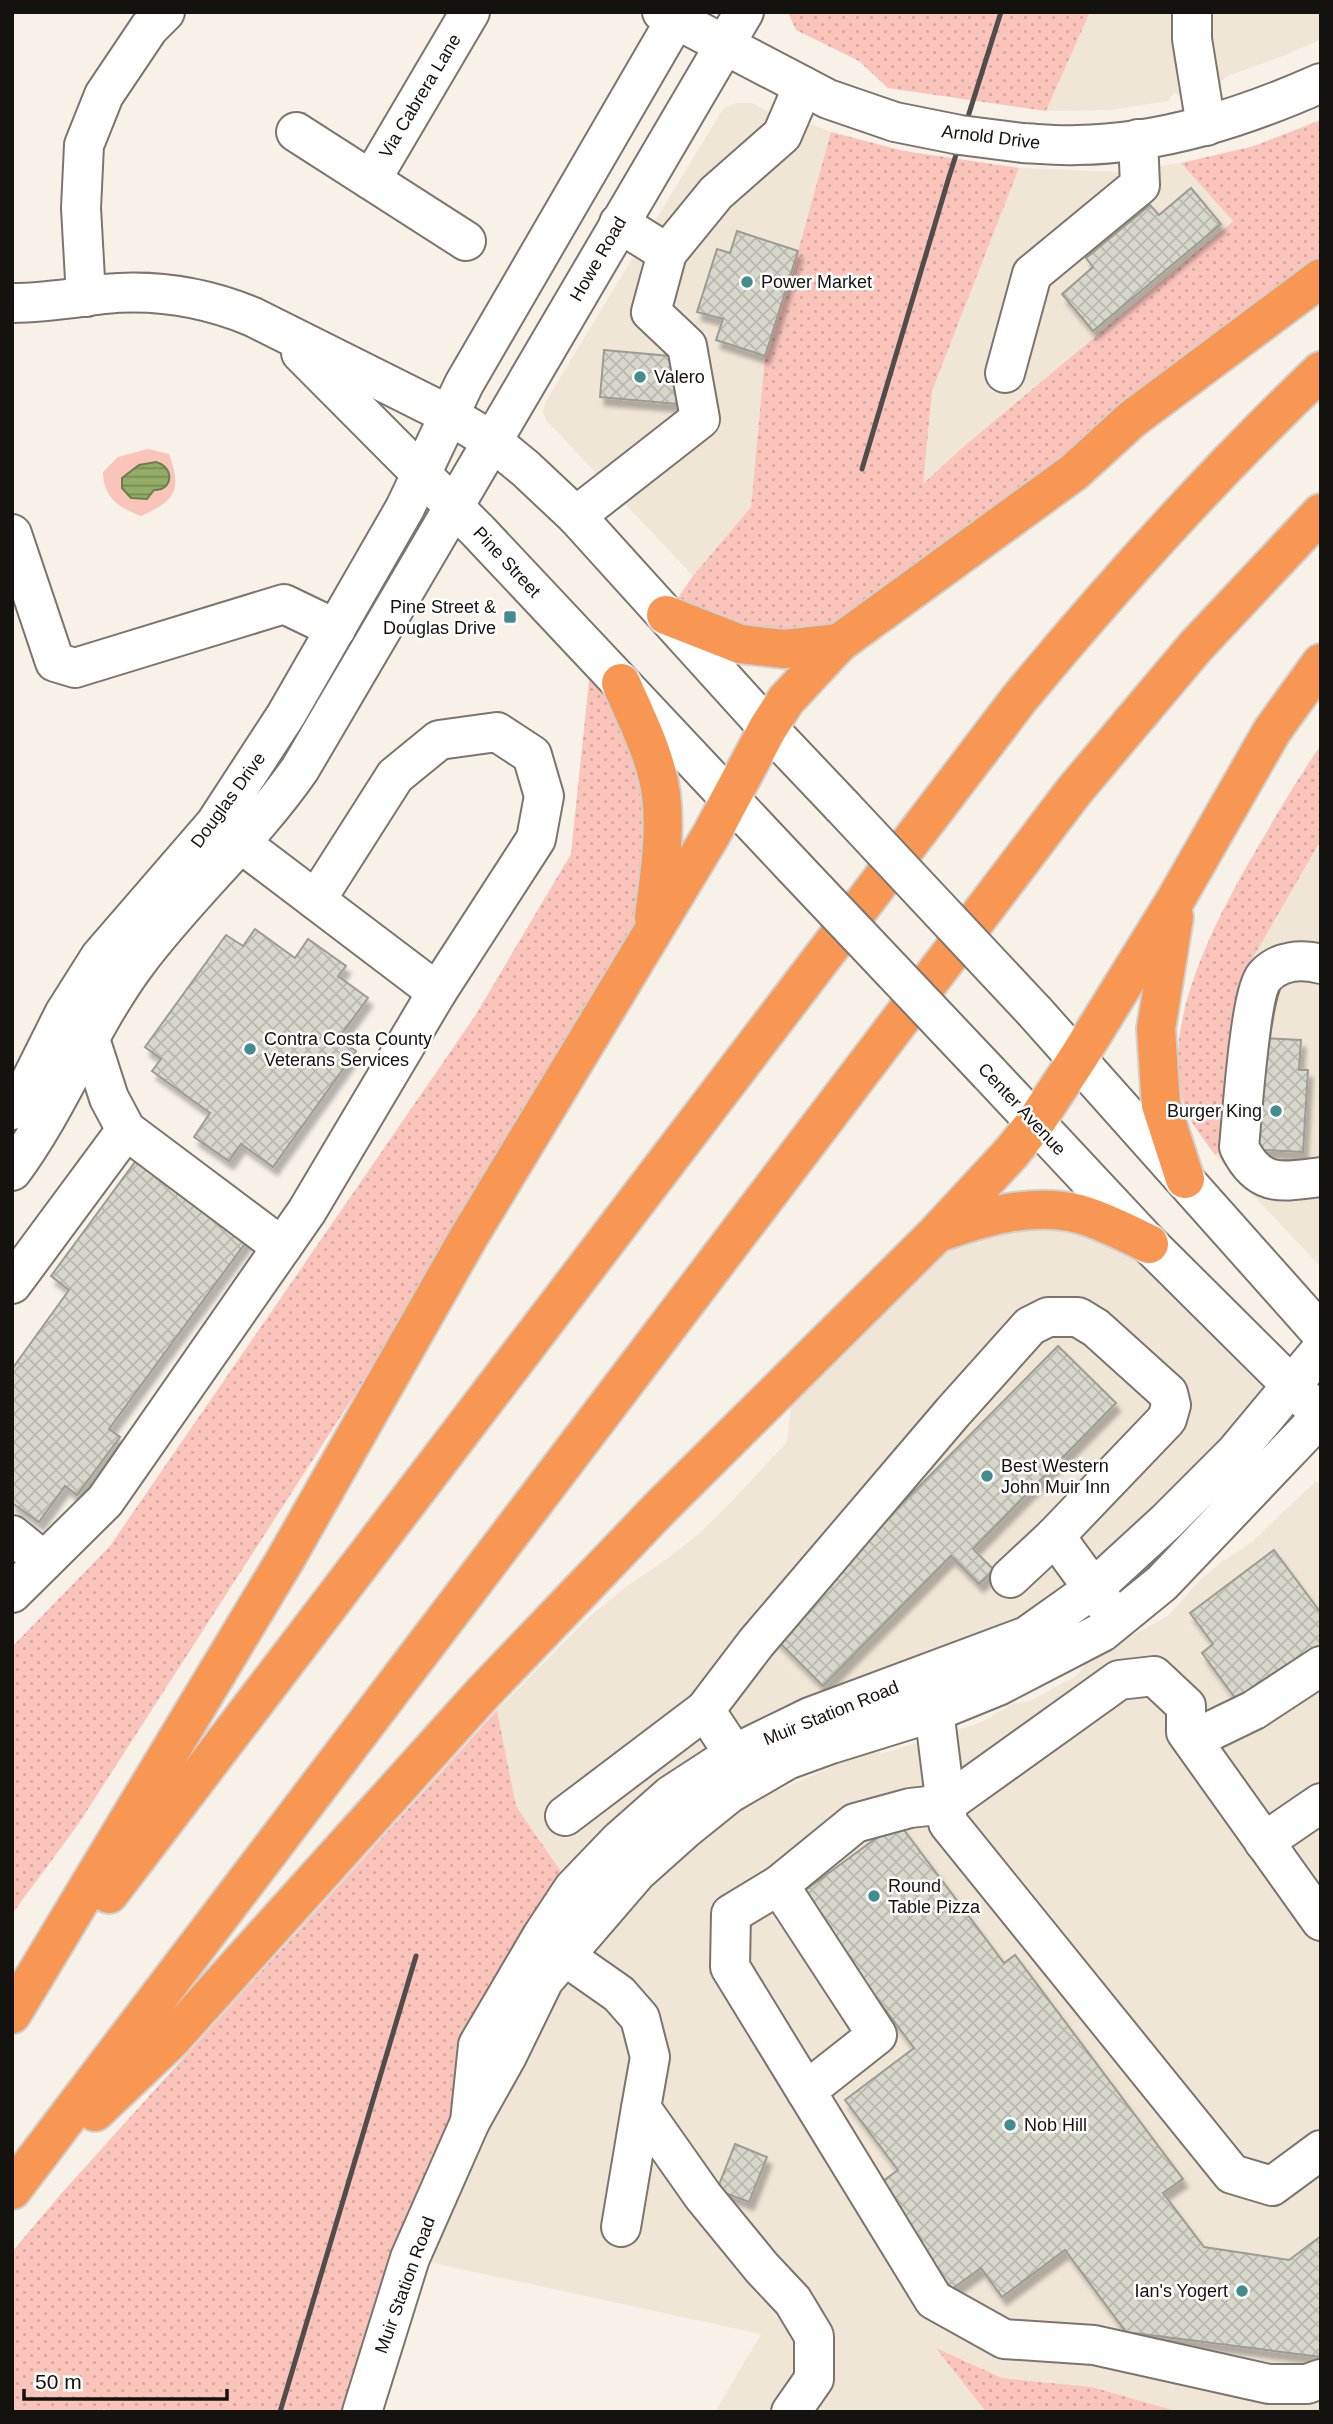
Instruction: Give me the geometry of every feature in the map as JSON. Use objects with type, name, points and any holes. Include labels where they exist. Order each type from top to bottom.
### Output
[{"type":"highway","points":[[12,2014],[285,1560],[468,1238],[652,933],[786,700],[839,643],[1074,472],[1132,419],[1321,278]]},
{"type":"highway","points":[[12,2022],[1019,699],[1102,599],[1177,516],[1321,371]]},
{"type":"highway","points":[[12,2190],[1074,791],[1196,646],[1321,513]]},
{"type":"highway","points":[[666,615],[740,644],[784,649],[839,643]]},
{"type":"highway","points":[[12,2190],[170,2040],[482,1694],[660,1508],[936,1234],[1013,1152],[1078,1058],[1176,899],[1272,731],[1321,663]]},
{"type":"highway","points":[[621,683],[651,756],[661,793],[660,866],[652,933]]},
{"type":"highway","points":[[1176,899],[1156,1029],[1161,1105],[1185,1179]]},
{"type":"highway","points":[[936,1234],[975,1220],[1018,1211],[1047,1210],[1078,1214],[1149,1244]]},
{"type":"street","points":[[86,297],[80,208],[85,145],[104,94],[149,28],[165,12]]},
{"type":"street","name":"Via Cabrera Lane","points":[[371,180],[470,12]]},
{"type":"street","name":"Howe Road","points":[[454,507],[744,12]]},
{"type":"street","points":[[1192,12],[1192,39],[1206,126]]},
{"type":"street","points":[[422,474],[464,384],[672,15]]},
{"type":"street","name":"Arnold Drive","points":[[672,15],[828,99],[895,122],[960,135],[1023,143],[1078,145],[1138,139],[1206,126],[1266,107],[1321,83]]},
{"type":"street","points":[[576,516],[700,419],[687,346],[651,312],[667,253],[716,193],[782,135],[803,86]]},
{"type":"street","points":[[296,132],[466,241]]},
{"type":"street","points":[[1006,373],[1032,274],[1140,185],[1138,139]]},
{"type":"street","points":[[619,223],[667,253]]},
{"type":"street","name":"Pine Street","points":[[12,303],[137,292],[197,298],[226,305],[449,415],[492,441],[576,516],[768,728]]},
{"type":"street","name":"Pine Street","points":[[279,331],[454,507],[730,798]]},
{"type":"street","name":"Douglas Drive","points":[[12,1171],[93,1049],[139,960],[228,834],[286,715],[422,474]]},
{"type":"street","name":"Douglas Drive","points":[[12,1110],[100,957],[228,834],[277,803],[300,769],[454,507]]},
{"type":"street","points":[[12,534],[55,662],[75,668],[284,604],[336,629]]},
{"type":"street","points":[[768,728],[1078,1058],[1321,1333]]},
{"type":"street","points":[[12,1593],[105,1501],[307,1211],[437,992],[536,839],[544,796],[532,755],[497,732],[439,740],[396,776],[316,900]]},
{"type":"street","name":"Center Avenue","points":[[730,798],[1149,1244],[1321,1415]]},
{"type":"street","points":[[228,834],[437,992]]},
{"type":"street","points":[[1321,964],[1304,960],[1281,965],[1263,978],[1253,1012],[1239,1147],[1248,1165],[1266,1179],[1286,1182],[1321,1177]]},
{"type":"street","points":[[93,1049],[116,1115],[126,1130],[282,1247]]},
{"type":"street","points":[[12,1284],[126,1130]]},
{"type":"street","points":[[565,1816],[705,1710],[756,1643],[1030,1326],[1048,1317],[1078,1317],[1096,1328],[1168,1393],[1171,1405],[1167,1419],[1055,1536],[1010,1578]]},
{"type":"street","name":"Muir Station Road","points":[[552,1947],[573,1889],[618,1841],[671,1795],[734,1754],[810,1717],[1027,1636],[1093,1589],[1166,1522],[1236,1452],[1321,1350]]},
{"type":"street","name":"Muir Station Road","points":[[362,2412],[410,2258],[470,2122],[478,2045],[552,1947],[730,1793],[787,1760],[934,1712],[998,1686],[1102,1632],[1162,1583],[1321,1415]]},
{"type":"street","points":[[12,1535],[44,1561]]},
{"type":"street","points":[[1055,1536],[1117,1619]]},
{"type":"street","points":[[929,1674],[948,1823],[1233,2174],[1272,2186],[1321,2150]]},
{"type":"street","points":[[1321,1921],[1186,1732],[1186,1706],[1154,1676],[1119,1680],[946,1804],[910,1808],[855,1823],[779,1885],[731,1914],[730,1967],[934,2300],[1004,2339],[1094,2345],[1269,2384],[1307,2384],[1321,2379]]},
{"type":"street","points":[[1192,1740],[1316,1679]]},
{"type":"street","points":[[705,1710],[734,1754]]},
{"type":"street","points":[[1264,1842],[1321,1803]]},
{"type":"street","points":[[779,1885],[877,2035],[806,2091]]},
{"type":"street","points":[[552,1947],[619,1994],[640,2018],[650,2057],[621,2227]]},
{"type":"street","points":[[641,2108],[703,2196],[793,2301],[814,2336],[814,2379],[791,2412]]},
{"type":"shaded area","points":[[790,12],[1090,12],[1046,111],[888,88],[859,61],[796,30]]},
{"type":"shaded area","points":[[1090,12],[1321,12],[1321,39],[1228,76],[1215,86],[1179,95],[1174,93],[1168,101],[1110,110],[1046,111]]},
{"type":"shaded area","points":[[736,103],[752,103],[803,130],[806,122],[831,132],[765,356],[751,507],[693,576],[546,420],[543,411],[546,401],[723,109]]},
{"type":"shaded area","points":[[1321,120],[1321,278],[839,643],[666,615],[693,576],[751,507],[765,356],[831,132],[904,151],[1019,168],[932,391],[923,484],[962,448],[1233,221],[1181,163],[1254,146]]},
{"type":"shaded area","points":[[1181,163],[1233,220],[962,448],[922,485],[932,391],[1019,168],[1115,172]]},
{"type":"shaded area","points":[[148,449],[169,454],[175,486],[169,499],[141,516],[119,505],[109,495],[103,472],[118,457]]},
{"type":"shaded area","points":[[156,462],[169,473],[168,483],[165,487],[154,490],[147,499],[131,498],[122,488],[122,478],[139,465]]},
{"type":"shaded area","points":[[592,652],[651,756],[652,933],[77,1826],[12,1914],[12,1647],[110,1546],[475,1016],[571,854]]},
{"type":"shaded area","points":[[1321,745],[1321,840],[1247,968],[1233,1140],[1215,1155],[1184,1105],[1178,1073],[1179,1039],[1186,1005],[1197,970],[1227,903],[1281,807]]},
{"type":"shaded area","points":[[1321,840],[1321,1267],[1215,1155],[1233,1140],[1247,968]]},
{"type":"shaded area","points":[[975,1219],[1111,1226],[1292,1386],[1093,1589],[573,1889],[516,1806],[497,1710],[590,1616],[700,1533],[731,1502],[787,1442],[794,1375]]},
{"type":"shaded area","points":[[1315,1482],[1321,1482],[1321,2412],[1180,2412],[1092,2387],[1002,2378],[937,2349],[986,2412],[715,2412],[761,2334],[410,2258],[544,1980],[725,1814],[856,1756],[879,1748],[881,1754],[982,1722],[1012,1704],[1030,1701],[1076,1676],[1090,1658],[1168,1616],[1199,1581],[1253,1541]]},
{"type":"shaded area","points":[[497,1710],[516,1806],[573,1889],[362,2412],[108,2412],[104,2409],[100,2412],[12,2412],[12,2252],[60,2195]]},
{"type":"shaded area","points":[[936,2348],[1002,2378],[1092,2387],[1180,2412],[986,2412]]},
{"type":"building","points":[[1191,188],[1221,224],[1093,331],[1062,294],[1093,267],[1086,258],[1150,205],[1159,215]]},
{"type":"building","name":"Power Market","points":[[737,231],[798,251],[765,356],[716,340],[723,319],[697,312],[717,249],[730,253]]},
{"type":"building","name":"Valero","points":[[604,350],[681,357],[677,404],[600,397]]},
{"type":"building","name":"Contra Costa County Veterans Services","points":[[255,929],[295,958],[308,939],[346,966],[338,976],[368,998],[338,1039],[356,1051],[273,1167],[241,1144],[229,1161],[194,1137],[210,1113],[152,1071],[161,1059],[145,1047],[226,935],[243,946]]},
{"type":"building","name":"Burger King","points":[[1263,1038],[1301,1040],[1299,1070],[1308,1070],[1303,1152],[1243,1149]]},
{"type":"building","points":[[138,1158],[249,1238],[109,1429],[120,1437],[77,1495],[65,1486],[39,1522],[12,1503],[12,1369],[69,1290],[51,1276]]},
{"type":"building","name":"Best Western John Muir Inn","points":[[1058,1346],[1116,1403],[973,1549],[994,1570],[979,1584],[951,1556],[823,1686],[772,1635]]},
{"type":"building","points":[[1274,1550],[1321,1613],[1321,1647],[1241,1706],[1202,1653],[1213,1644],[1190,1613]]},
{"type":"building","points":[[898,1822],[1004,1963],[1015,1955],[1183,2179],[1163,2193],[1204,2247],[1289,2260],[1321,2236],[1321,2357],[1126,2332],[1065,2250],[1002,2297],[981,2268],[952,2289],[875,2187],[898,2170],[845,2100],[914,2048],[799,1895]]},
{"type":"building","points":[[735,2144],[767,2157],[749,2202],[717,2190]]},
{"type":"railway","points":[[862,469],[1001,12]]},
{"type":"railway","points":[[280,2412],[416,1956]]},
{"type":"place","name":"Power Market","points":[[747,282]]},
{"type":"place","name":"Valero","points":[[640,377]]},
{"type":"place","name":"Pine Street & Douglas Drive","points":[[510,617]]},
{"type":"place","name":"Contra Costa County Veterans Services","points":[[250,1049]]},
{"type":"place","name":"Burger King","points":[[1276,1111]]},
{"type":"place","name":"Best Western John Muir Inn","points":[[987,1476]]},
{"type":"place","name":"Round Table Pizza","points":[[874,1896]]},
{"type":"place","name":"Nob Hill","points":[[1010,2125]]},
{"type":"place","name":"Ian's Yogert","points":[[1242,2291]]}]
